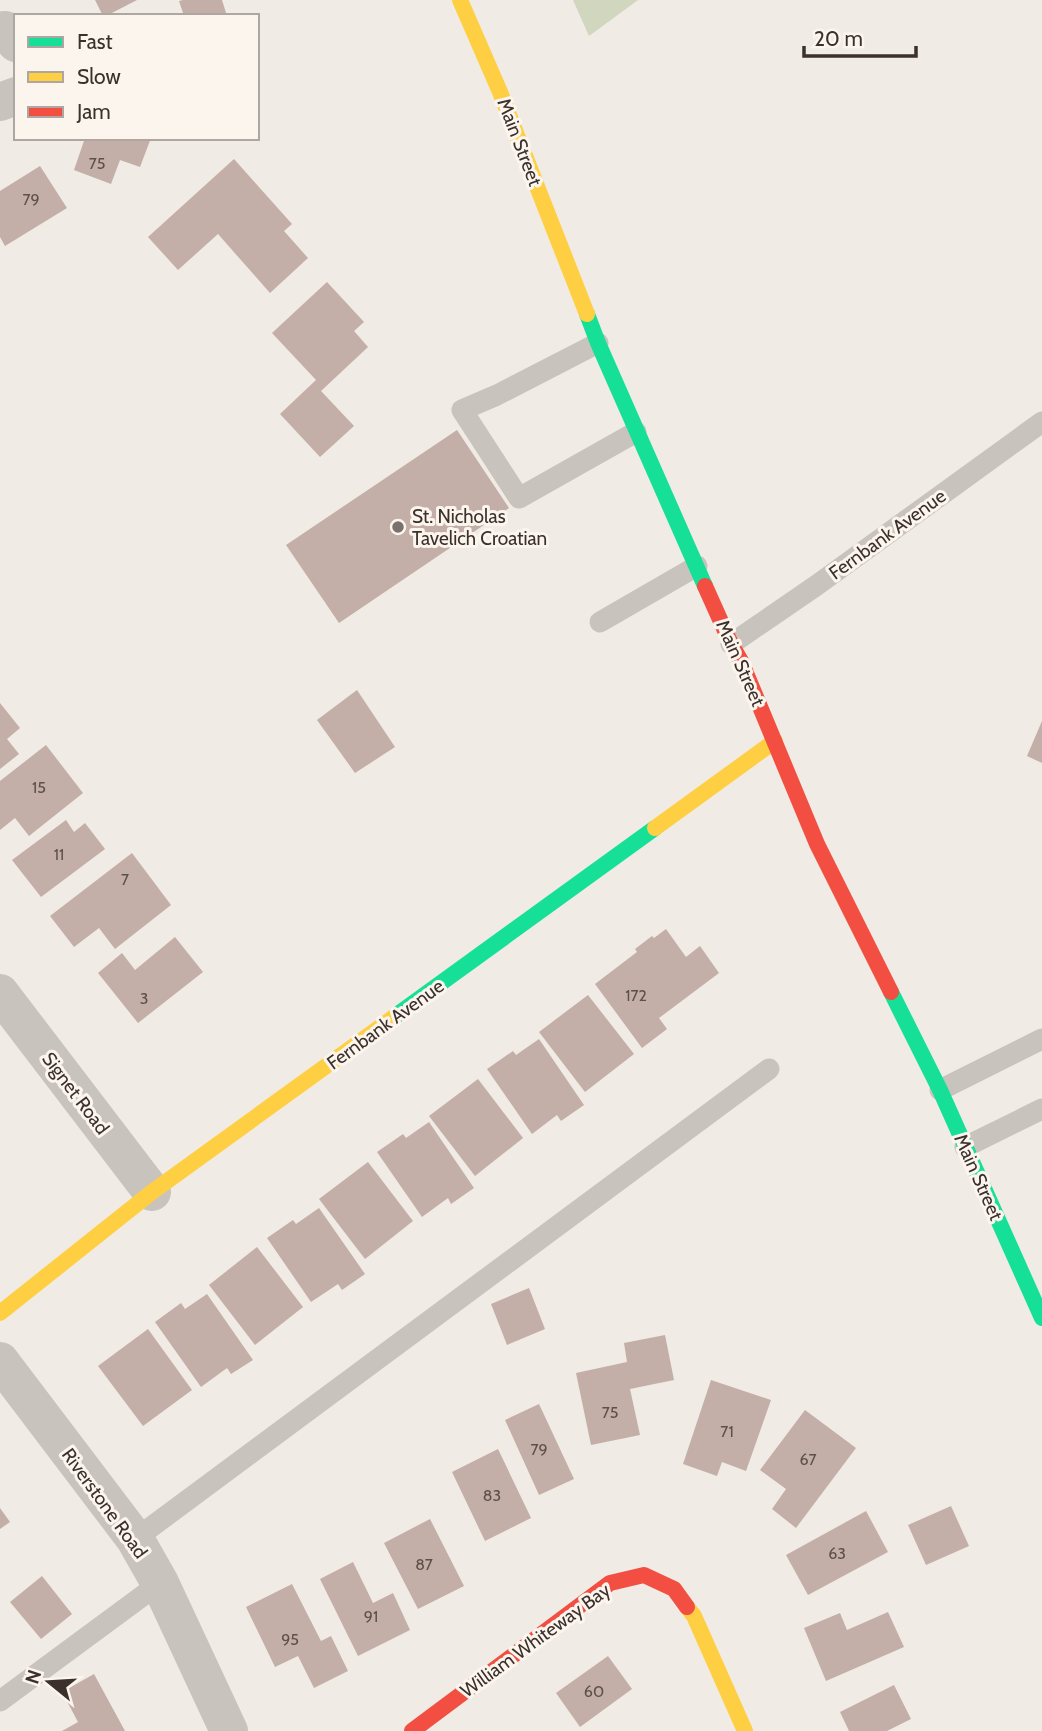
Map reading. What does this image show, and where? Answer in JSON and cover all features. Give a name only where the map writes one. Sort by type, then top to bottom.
[{"type":"main road","name":"Main Street","points":[[460,0],[500,92],[598,343],[741,662],[817,844],[940,1090],[1042,1318]]},
{"type":"main road","name":"Fernbank Avenue","points":[[0,1313],[152,1192],[775,741]]},
{"type":"main road","name":"William Whiteway Bay","points":[[412,1731],[610,1583],[644,1575],[674,1589],[694,1616],[746,1731]]},
{"type":"street","points":[[0,30],[5,30],[14,41]]},
{"type":"street","name":"Signet Road","points":[[0,993],[152,1192]]},
{"type":"street","name":"Riverstone Road","points":[[0,1361],[135,1539],[160,1583],[229,1731]]},
{"type":"lane","points":[[598,343],[498,395],[462,410],[519,498],[636,432]]},
{"type":"lane","name":"Fernbank Avenue","points":[[732,644],[1042,422]]},
{"type":"lane","points":[[600,622],[697,566]]},
{"type":"lane","points":[[940,1090],[1042,1039]]},
{"type":"lane","points":[[135,1539],[769,1069]]},
{"type":"lane","points":[[965,1147],[1042,1109]]},
{"type":"lane","points":[[0,1702],[160,1583]]},
{"type":"green space","points":[[573,0],[638,0],[589,36]]},
{"type":"building","points":[[95,0],[137,0],[110,14],[102,14]]},
{"type":"building","points":[[222,0],[226,14],[183,14],[179,1]]},
{"type":"building","points":[[84,140],[150,140],[140,167],[120,160],[111,184],[74,170]]},
{"type":"building","points":[[234,159],[292,224],[284,231],[308,258],[270,293],[218,234],[178,270],[148,237]]},
{"type":"building","points":[[40,166],[67,208],[5,246],[0,237],[0,191]]},
{"type":"building","points":[[327,282],[364,322],[354,331],[368,347],[321,391],[354,426],[320,457],[280,414],[316,380],[272,333]]},
{"type":"building","name":"St. Nicholas Tavelich Croatian","points":[[457,430],[509,508],[339,623],[286,545]]},
{"type":"building","points":[[357,690],[395,747],[355,773],[317,720]]},
{"type":"building","points":[[0,703],[20,728],[7,739],[19,754],[0,769]]},
{"type":"building","points":[[1042,721],[1042,763],[1027,756]]},
{"type":"building","points":[[46,745],[83,793],[29,836],[15,818],[0,830],[0,781]]},
{"type":"building","points":[[66,820],[74,832],[85,823],[105,849],[41,897],[12,860]]},
{"type":"building","points":[[132,853],[171,905],[115,949],[99,928],[74,947],[50,916]]},
{"type":"building","points":[[666,929],[686,957],[700,946],[719,973],[659,1018],[667,1029],[642,1048],[595,984],[637,952],[635,949]]},
{"type":"building","points":[[175,937],[203,972],[138,1023],[98,973],[122,953],[135,970]]},
{"type":"building","points":[[588,995],[634,1054],[585,1092],[539,1032]]},
{"type":"building","points":[[539,1039],[584,1105],[561,1121],[557,1115],[532,1134],[487,1069],[513,1051],[516,1055]]},
{"type":"building","points":[[478,1079],[523,1138],[475,1176],[429,1116]]},
{"type":"building","points":[[429,1122],[474,1188],[451,1204],[448,1198],[422,1217],[377,1152],[403,1134],[406,1138]]},
{"type":"building","points":[[368,1162],[413,1221],[365,1259],[319,1199]]},
{"type":"building","points":[[319,1208],[365,1274],[342,1290],[338,1284],[311,1302],[267,1238],[293,1220],[296,1224]]},
{"type":"building","points":[[257,1247],[303,1307],[255,1345],[209,1285]]},
{"type":"building","points":[[529,1288],[545,1329],[507,1345],[491,1304]]},
{"type":"building","points":[[207,1294],[253,1360],[231,1374],[227,1368],[201,1387],[155,1322],[181,1303],[185,1309]]},
{"type":"building","points":[[148,1329],[192,1390],[143,1426],[98,1366]]},
{"type":"building","points":[[665,1335],[674,1380],[630,1389],[640,1435],[591,1445],[576,1373],[627,1362],[624,1343]]},
{"type":"building","points":[[711,1380],[771,1400],[746,1471],[722,1462],[717,1476],[683,1464]]},
{"type":"building","points":[[539,1404],[574,1479],[539,1495],[505,1420]]},
{"type":"building","points":[[805,1410],[856,1448],[796,1528],[772,1509],[786,1489],[760,1470]]},
{"type":"building","points":[[498,1449],[531,1518],[485,1541],[452,1472]]},
{"type":"building","points":[[951,1506],[969,1546],[926,1565],[908,1525]]},
{"type":"building","points":[[0,1508],[10,1522],[0,1529]]},
{"type":"building","points":[[866,1511],[888,1552],[808,1595],[786,1555]]},
{"type":"building","points":[[430,1519],[464,1586],[418,1609],[384,1543]]},
{"type":"building","points":[[353,1562],[373,1603],[393,1593],[410,1630],[358,1656],[320,1579]]},
{"type":"building","points":[[42,1576],[72,1614],[41,1639],[10,1602]]},
{"type":"building","points":[[292,1584],[321,1641],[331,1636],[348,1671],[314,1688],[298,1656],[275,1667],[246,1607]]},
{"type":"building","points":[[888,1612],[904,1647],[826,1681],[804,1628],[840,1613],[847,1630]]},
{"type":"building","points":[[608,1656],[632,1689],[580,1727],[556,1693]]},
{"type":"building","points":[[94,1674],[125,1731],[62,1731],[78,1722],[62,1692]]},
{"type":"building","points":[[894,1685],[911,1719],[887,1731],[849,1731],[840,1712]]},
{"type":"traffic: fast","points":[[587,314],[705,586]]},
{"type":"traffic: fast","points":[[394,1017],[655,828]]},
{"type":"traffic: fast","points":[[891,992],[940,1090],[1042,1318]]},
{"type":"traffic: slow","points":[[460,0],[500,92],[587,314]]},
{"type":"traffic: slow","points":[[655,828],[775,741]]},
{"type":"traffic: slow","points":[[0,1313],[152,1192],[394,1017]]},
{"type":"traffic: slow","points":[[687,1607],[694,1616],[745,1731]]},
{"type":"traffic: jam","points":[[705,586],[741,661],[817,844],[891,992]]},
{"type":"traffic: jam","points":[[412,1731],[610,1583],[644,1575],[674,1589],[687,1607]]},
{"type":"place","name":"St. Nicholas Tavelich Croatian","points":[[398,527]]}]
